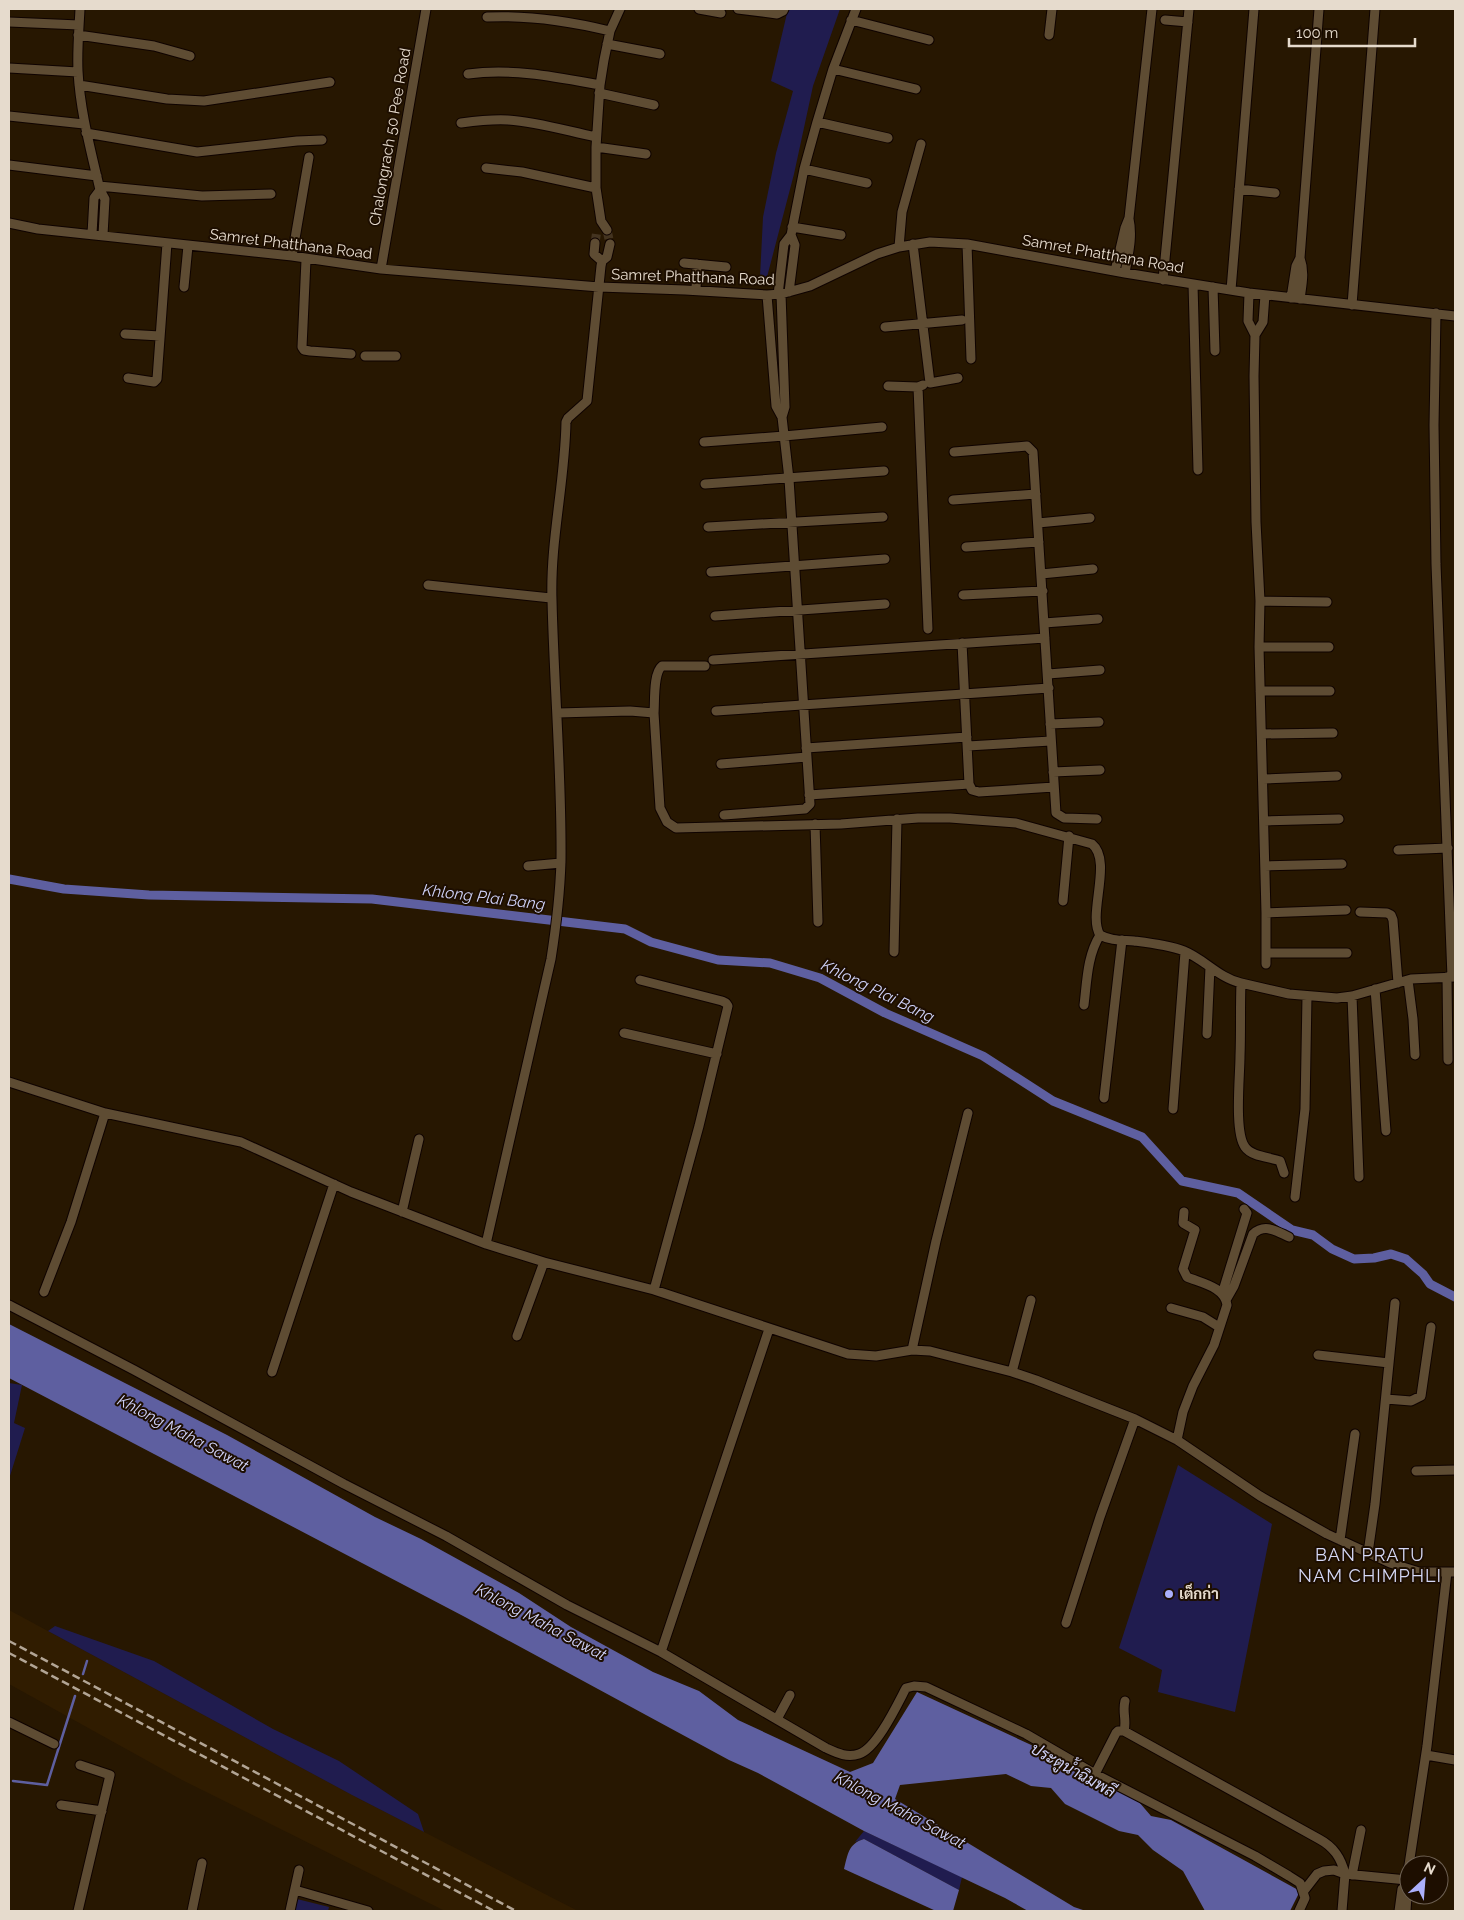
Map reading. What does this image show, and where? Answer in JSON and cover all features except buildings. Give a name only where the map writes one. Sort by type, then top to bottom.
[{"type":"street","points":[[80,9],[78,35],[79,85],[85,128],[99,188],[105,199],[103,235]]},
{"type":"street","name":"Chalongrach 50 Pee Road","points":[[381,269],[426,9]]},
{"type":"street","points":[[549,18],[550,9]]},
{"type":"street","points":[[607,230],[601,221],[596,188],[599,89],[610,31],[620,9]]},
{"type":"street","points":[[699,9],[721,13]]},
{"type":"street","points":[[738,9],[777,14],[784,9]]},
{"type":"street","points":[[782,417],[785,407],[783,294],[795,245],[791,231],[804,169],[817,122],[833,68],[856,9]]},
{"type":"street","points":[[1049,35],[1052,9]]},
{"type":"street","points":[[1115,271],[1129,218],[1152,9]]},
{"type":"street","points":[[1163,280],[1189,9]]},
{"type":"street","points":[[1231,290],[1254,9]]},
{"type":"street","points":[[1295,298],[1303,278],[1303,267],[1300,258],[1319,9]]},
{"type":"street","points":[[1352,305],[1375,9]]},
{"type":"street","points":[[487,17],[549,18],[610,31]]},
{"type":"street","points":[[851,20],[929,40]]},
{"type":"street","points":[[1166,20],[1188,22]]},
{"type":"street","points":[[9,22],[80,25]]},
{"type":"street","points":[[78,35],[154,46],[190,56]]},
{"type":"street","points":[[607,44],[660,54]]},
{"type":"street","points":[[9,68],[78,72]]},
{"type":"street","points":[[833,68],[916,89]]},
{"type":"street","points":[[468,74],[502,71],[549,76],[654,105]]},
{"type":"street","points":[[79,85],[167,99],[204,101],[330,82]]},
{"type":"street","points":[[9,116],[85,128],[197,152],[322,140]]},
{"type":"street","points":[[461,123],[507,120],[646,154]]},
{"type":"street","points":[[817,122],[888,138]]},
{"type":"street","points":[[899,247],[902,212],[921,144]]},
{"type":"street","points":[[292,256],[309,157]]},
{"type":"street","points":[[9,165],[97,176]]},
{"type":"street","points":[[486,168],[522,172],[596,188]]},
{"type":"street","points":[[804,169],[867,183]]},
{"type":"street","points":[[99,188],[202,196],[270,194]]},
{"type":"street","points":[[92,234],[94,198],[99,188]]},
{"type":"street","points":[[1239,189],[1275,193]]},
{"type":"street","points":[[1125,273],[1131,230],[1129,218]]},
{"type":"street","points":[[597,230],[601,221]]},
{"type":"street","name":"Samret Phatthana Road","points":[[9,223],[38,229],[292,256],[306,260],[381,269],[599,284],[697,282],[768,295],[783,294],[810,286],[878,254],[899,247],[930,242],[967,244],[1163,280],[1249,293],[1455,316]]},
{"type":"street","points":[[791,231],[841,235]]},
{"type":"street","points":[[128,378],[154,382],[157,379],[162,290],[167,243]]},
{"type":"street","points":[[595,244],[594,254],[602,264]]},
{"type":"street","points":[[486,1244],[551,960],[555,930],[561,863],[558,713],[552,598],[556,522],[566,422],[587,400],[599,284],[602,264],[607,257],[610,244]]},
{"type":"street","points":[[913,244],[930,383]]},
{"type":"street","points":[[967,244],[971,359]]},
{"type":"street","points":[[184,287],[188,246]]},
{"type":"street","points":[[306,260],[302,347],[304,350],[310,351],[351,354]]},
{"type":"street","points":[[684,263],[726,267]]},
{"type":"street","points":[[697,264],[697,282]]},
{"type":"street","points":[[1193,284],[1198,470]]},
{"type":"street","points":[[1213,287],[1215,351]]},
{"type":"street","points":[[1249,293],[1248,321],[1255,334],[1256,522],[1260,601],[1259,647],[1266,964]]},
{"type":"street","points":[[1255,334],[1263,322],[1266,294]]},
{"type":"street","points":[[724,815],[805,809],[810,804],[788,479],[782,417],[776,406],[768,295]]},
{"type":"street","points":[[1436,313],[1434,425],[1436,564],[1448,848],[1451,977],[1448,1060]]},
{"type":"street","points":[[885,328],[962,320]]},
{"type":"street","points":[[125,334],[160,336]]},
{"type":"street","points":[[366,356],[396,356]]},
{"type":"street","points":[[773,369],[784,369]]},
{"type":"street","points":[[888,386],[918,387],[958,378]]},
{"type":"street","points":[[918,387],[928,629]]},
{"type":"street","points":[[704,442],[882,427]]},
{"type":"street","points":[[954,452],[1027,446],[1033,452],[1056,813],[1064,818],[1098,819]]},
{"type":"street","points":[[705,484],[884,471]]},
{"type":"street","points":[[953,500],[1036,494]]},
{"type":"street","points":[[708,527],[883,517]]},
{"type":"street","points":[[1038,523],[1090,518]]},
{"type":"street","points":[[966,547],[1039,542]]},
{"type":"street","points":[[711,572],[885,559]]},
{"type":"street","points":[[1041,574],[1094,570]]},
{"type":"street","points":[[428,585],[552,598]]},
{"type":"street","points":[[963,594],[1043,591]]},
{"type":"street","points":[[1260,601],[1327,602]]},
{"type":"street","points":[[715,616],[886,604]]},
{"type":"street","points":[[1044,623],[1098,620]]},
{"type":"street","points":[[1046,638],[800,654],[662,666],[656,674],[654,713],[660,808],[671,826],[686,828],[841,824],[918,818],[986,820],[1016,823],[1087,841],[1098,848],[1101,859],[1096,924],[1100,935]]},
{"type":"street","points":[[962,644],[970,784],[972,790],[978,792],[1054,787]]},
{"type":"street","points":[[1259,647],[1329,647]]},
{"type":"street","points":[[1048,674],[1100,670]]},
{"type":"street","points":[[716,711],[1049,688]]},
{"type":"street","points":[[1260,691],[1330,691]]},
{"type":"street","points":[[558,713],[654,713]]},
{"type":"street","points":[[1050,724],[1099,722]]},
{"type":"street","points":[[1262,734],[1332,732]]},
{"type":"street","points":[[720,764],[806,753],[968,741],[1051,740]]},
{"type":"street","points":[[1054,772],[1100,770]]},
{"type":"street","points":[[1263,779],[1337,776]]},
{"type":"street","points":[[809,795],[970,784]]},
{"type":"street","points":[[1264,821],[1339,819]]},
{"type":"street","points":[[894,952],[897,820]]},
{"type":"street","points":[[815,824],[818,922]]},
{"type":"street","points":[[1063,901],[1069,836]]},
{"type":"street","points":[[1398,850],[1448,848]]},
{"type":"street","points":[[528,866],[561,863]]},
{"type":"street","points":[[1265,866],[1342,864]]},
{"type":"street","points":[[1266,913],[1346,910]]},
{"type":"street","points":[[1360,912],[1387,912],[1391,915],[1398,983]]},
{"type":"street","points":[[1100,935],[1114,940],[1174,948],[1185,952],[1231,981],[1307,996],[1337,998],[1352,996],[1408,980],[1451,977]]},
{"type":"street","points":[[1084,1005],[1089,960],[1093,946],[1100,935]]},
{"type":"street","points":[[1104,1098],[1122,940]]},
{"type":"street","points":[[1173,1109],[1185,952]]},
{"type":"street","points":[[1266,953],[1348,953]]},
{"type":"street","points":[[1207,1034],[1210,967]]},
{"type":"street","points":[[640,980],[726,1003],[728,1012],[654,1290]]},
{"type":"street","points":[[1408,980],[1415,1055]]},
{"type":"street","points":[[1241,983],[1238,1098],[1242,1141],[1249,1151],[1280,1161],[1284,1172]]},
{"type":"street","points":[[1375,988],[1386,1131]]},
{"type":"street","points":[[1295,1197],[1305,1108],[1307,996]]},
{"type":"street","points":[[1352,996],[1359,1177]]},
{"type":"street","points":[[624,1033],[717,1054]]},
{"type":"street","points":[[9,1082],[105,1114],[217,1135],[241,1142],[334,1184],[486,1244],[544,1262],[654,1290],[848,1354],[863,1356],[912,1350],[930,1351],[1012,1372],[1136,1419],[1177,1440],[1260,1496],[1340,1540],[1368,1553],[1390,1563],[1419,1572],[1451,1572],[1411,1855]]},
{"type":"street","points":[[912,1350],[936,1241],[968,1113]]},
{"type":"street","points":[[44,1292],[71,1222],[105,1114]]},
{"type":"street","points":[[402,1212],[419,1139]]},
{"type":"street","points":[[272,1372],[334,1184]]},
{"type":"street","points":[[1224,1297],[1247,1214],[1244,1209]]},
{"type":"street","points":[[1177,1440],[1184,1412],[1214,1345],[1226,1305],[1224,1297],[1218,1290],[1187,1278],[1184,1274],[1183,1269],[1195,1230],[1183,1223],[1184,1212]]},
{"type":"street","points":[[1224,1297],[1234,1286],[1253,1234],[1258,1229],[1268,1228],[1289,1237]]},
{"type":"street","points":[[517,1336],[544,1262]]},
{"type":"street","points":[[1012,1372],[1031,1300]]},
{"type":"street","points":[[1368,1553],[1395,1303]]},
{"type":"street","points":[[9,1305],[134,1370],[344,1484],[446,1536],[567,1605],[661,1652],[841,1755],[860,1754],[869,1748],[906,1688],[914,1686],[926,1687],[1026,1734],[1095,1774],[1255,1856],[1300,1883],[1305,1898],[1299,1911]]},
{"type":"street","points":[[1171,1308],[1203,1317],[1219,1327]]},
{"type":"street","points":[[1386,1399],[1411,1401],[1421,1396],[1431,1327]]},
{"type":"street","points":[[661,1652],[769,1329]]},
{"type":"street","points":[[1318,1356],[1390,1363]]},
{"type":"street","points":[[1066,1623],[1100,1517],[1136,1419]]},
{"type":"street","points":[[1340,1540],[1355,1434]]},
{"type":"street","points":[[1416,1471],[1455,1470]]},
{"type":"street","points":[[777,1719],[790,1695]]},
{"type":"street","points":[[1124,1731],[1126,1722],[1123,1711],[1125,1701]]},
{"type":"street","points":[[9,1722],[54,1744]]},
{"type":"street","points":[[1095,1774],[1118,1730],[1124,1731],[1326,1842],[1339,1856],[1349,1874]]},
{"type":"street","points":[[1426,1755],[1455,1760]]},
{"type":"street","points":[[78,1911],[110,1775],[80,1765]]},
{"type":"street","points":[[61,1804],[102,1811]]},
{"type":"street","points":[[1342,1911],[1349,1874],[1361,1830]]},
{"type":"street","points":[[192,1911],[202,1862]]},
{"type":"street","points":[[290,1911],[299,1870]]},
{"type":"street","points":[[1304,1892],[1317,1874],[1334,1870],[1349,1874],[1399,1879]]},
{"type":"street","points":[[295,1890],[368,1911]]},
{"type":"shaded area","points":[[788,9],[840,9],[813,86],[794,174],[767,277],[760,277],[763,217],[776,153],[793,91],[771,81]]},
{"type":"shaded area","points":[[9,1383],[22,1385],[14,1423],[25,1428],[9,1479]]},
{"type":"shaded area","points":[[1178,1465],[1272,1524],[1235,1712],[1158,1692],[1162,1670],[1119,1648]]},
{"type":"shaded area","points":[[9,1610],[352,1795],[578,1911],[445,1911],[182,1780],[9,1684]]},
{"type":"shaded area","points":[[55,1626],[154,1661],[273,1729],[339,1761],[418,1814],[424,1832],[48,1631]]},
{"type":"shaded area","points":[[864,1831],[962,1877],[959,1890],[864,1839],[855,1842]]},
{"type":"shaded area","points":[[297,1899],[329,1907],[328,1911],[295,1911]]},
{"type":"water","name":"Khlong Maha Sawat","points":[[9,1324],[227,1435],[375,1517],[421,1539],[519,1593],[571,1627],[653,1672],[699,1691],[738,1720],[850,1772],[873,1763],[917,1692],[1040,1749],[1063,1768],[1084,1773],[1139,1802],[1151,1816],[1171,1820],[1300,1891],[1290,1911],[1205,1911],[1183,1871],[1153,1850],[1138,1835],[1119,1831],[1065,1804],[1051,1788],[1031,1786],[1006,1774],[900,1785],[895,1799],[1074,1907],[1086,1911],[1028,1911],[1005,1898],[864,1831],[465,1617],[9,1378]]},
{"type":"water","points":[[864,1839],[959,1890],[953,1911],[936,1911],[844,1869],[852,1847]]},
{"type":"waterway","name":"Khlong Plai Bang","points":[[9,879],[64,889],[149,895],[372,899],[625,929],[651,942],[718,960],[770,963],[820,978],[885,1013],[983,1056],[1053,1101],[1142,1137],[1182,1181],[1238,1193],[1292,1230],[1313,1235],[1332,1249],[1354,1259],[1374,1258],[1391,1254],[1406,1259],[1423,1274],[1430,1284],[1455,1297]]},
{"type":"waterway","points":[[83,1674],[87,1661]]},
{"type":"waterway","points":[[13,1781],[47,1785],[75,1696]]},
{"type":"tunnel","points":[[595,243],[597,230]]},
{"type":"tunnel","points":[[607,230],[610,244]]},
{"type":"railway","points":[[9,1641],[516,1911]]},
{"type":"railway","points":[[9,1653],[494,1911]]},
{"type":"place","name":"เต็กก่า","points":[[1169,1594]]},
{"type":"district","name":"BAN PRATU NAM CHIMPHLI","points":[[1370,1564]]},
{"type":"water label","name":"ประตูน้ำฉิมพลี","points":[[1073,1770]]}]
